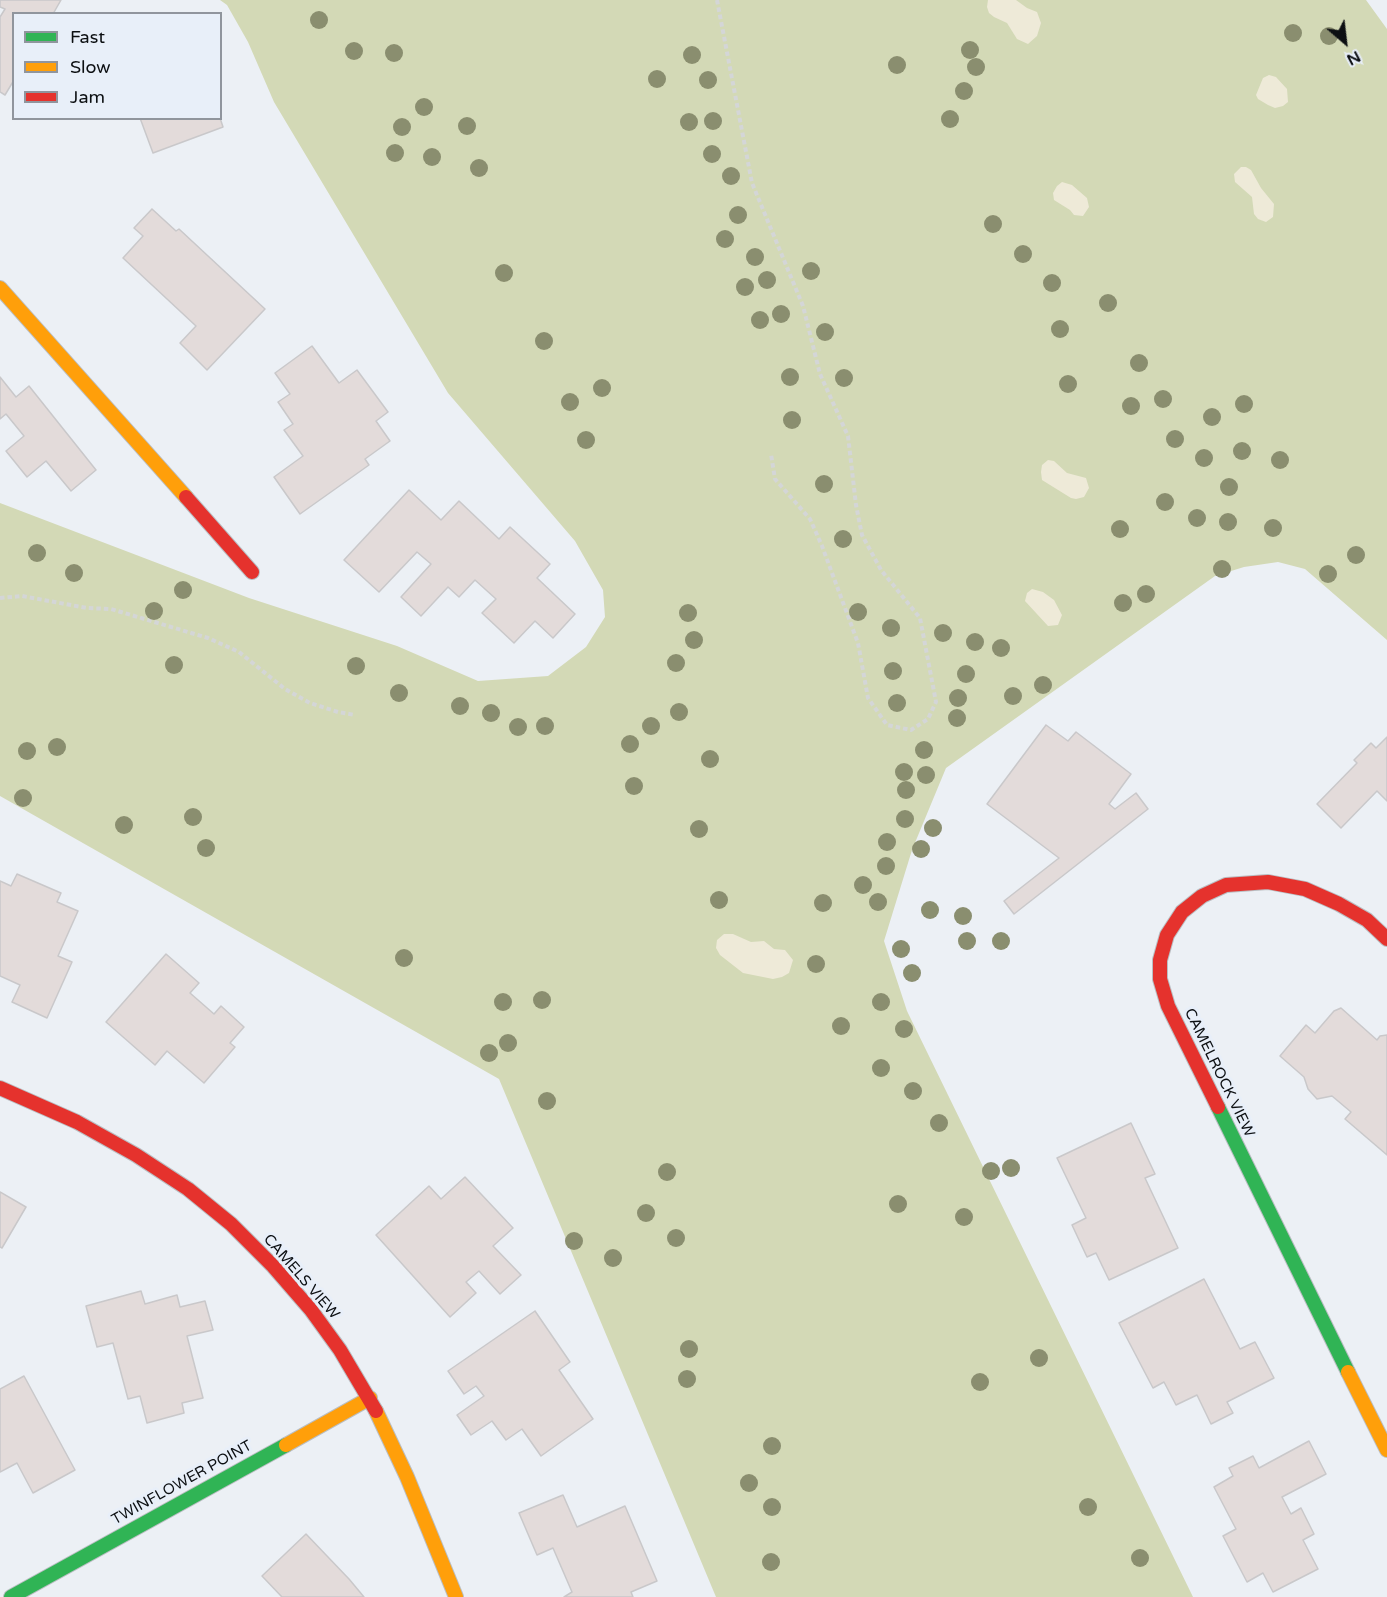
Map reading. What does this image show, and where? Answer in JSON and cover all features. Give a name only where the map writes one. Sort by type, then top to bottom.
[{"type":"street","points":[[0,288],[252,572]]},
{"type":"street","name":"CAMELROCK VIEW","points":[[1387,939],[1367,920],[1305,889],[1268,882],[1226,885],[1202,896],[1182,912],[1167,935],[1160,960],[1160,979],[1168,1006],[1387,1450]]},
{"type":"street","name":"CAMELS VIEW","points":[[0,1088],[77,1122],[136,1155],[188,1190],[231,1224],[272,1265],[311,1310],[340,1350],[370,1398],[407,1477],[456,1597]]},
{"type":"street","name":"TWINFLOWER POINT","points":[[11,1597],[370,1398]]},
{"type":"path","points":[[717,0],[752,183],[803,306],[820,374],[848,436],[862,535],[881,570],[920,618],[936,702],[928,719],[911,730],[887,725],[868,698],[858,643],[822,546],[810,519],[776,479],[771,454]]},
{"type":"path","points":[[0,598],[22,596],[87,608],[111,609],[208,638],[239,652],[285,689],[310,703],[355,715]]},
{"type":"green space","points":[[220,0],[1366,0],[1387,29],[1387,640],[1305,569],[1278,562],[1244,567],[1215,576],[946,768],[912,850],[884,941],[907,1011],[1193,1597],[716,1597],[499,1079],[0,796],[0,503],[249,598],[397,646],[478,681],[548,676],[586,647],[605,617],[603,590],[575,541],[448,393],[274,102],[248,42],[227,5]]},
{"type":"sand","points":[[988,0],[1016,0],[1037,12],[1041,23],[1037,36],[1028,44],[1017,39],[1007,23],[989,13]]},
{"type":"sand","points":[[1269,75],[1276,77],[1287,89],[1288,102],[1283,106],[1275,108],[1258,99],[1256,95],[1263,78]]},
{"type":"sand","points":[[1241,167],[1251,170],[1261,188],[1274,204],[1273,217],[1266,222],[1258,219],[1254,214],[1252,197],[1235,182],[1234,174]]},
{"type":"sand","points":[[1062,182],[1072,185],[1087,198],[1089,207],[1083,216],[1074,215],[1054,200],[1053,193]]},
{"type":"sand","points":[[1048,460],[1054,461],[1067,473],[1086,478],[1089,488],[1084,497],[1071,498],[1042,480],[1042,465]]},
{"type":"sand","points":[[1032,589],[1043,592],[1054,600],[1062,615],[1058,625],[1048,626],[1025,601],[1027,593]]},
{"type":"sand","points":[[724,934],[733,934],[751,942],[764,941],[774,949],[785,950],[793,960],[789,973],[773,979],[743,973],[720,955],[716,948],[717,940]]},
{"type":"building","points":[[0,0],[61,0],[54,12],[12,12],[12,83],[5,95],[0,92],[0,17],[5,9],[0,7]]},
{"type":"building","points":[[141,120],[221,120],[223,127],[153,153]]},
{"type":"building","points":[[152,209],[176,231],[179,229],[265,309],[207,370],[180,343],[196,326],[123,258],[143,236],[134,228]]},
{"type":"building","points":[[312,346],[339,383],[357,370],[388,412],[376,421],[390,441],[365,459],[369,465],[300,514],[274,477],[303,456],[284,430],[293,424],[278,402],[290,394],[275,373]]},
{"type":"building","points":[[0,377],[16,397],[29,386],[96,470],[71,491],[46,461],[27,477],[6,451],[24,436],[6,414],[0,419]]},
{"type":"building","points":[[409,490],[441,520],[459,501],[499,539],[510,527],[550,564],[537,578],[575,614],[553,638],[535,621],[514,643],[482,613],[496,599],[475,580],[459,597],[448,587],[421,616],[401,597],[431,564],[417,552],[379,592],[344,560]]},
{"type":"building","points":[[1046,725],[1068,741],[1076,732],[1131,774],[1109,804],[1115,809],[1136,793],[1148,809],[1014,914],[1004,901],[1059,858],[987,804]]},
{"type":"building","points":[[1387,737],[1387,801],[1377,791],[1341,828],[1317,804],[1357,763],[1354,760],[1371,743],[1376,748]]},
{"type":"building","points":[[17,874],[61,893],[57,902],[78,911],[58,956],[72,962],[47,1018],[12,1002],[20,985],[0,976],[0,881],[11,886]]},
{"type":"building","points":[[166,954],[199,983],[190,993],[214,1014],[221,1006],[244,1027],[230,1043],[235,1047],[204,1083],[167,1051],[155,1065],[106,1022]]},
{"type":"building","points":[[1341,1008],[1377,1040],[1380,1036],[1387,1035],[1387,1155],[1345,1119],[1351,1112],[1332,1096],[1317,1099],[1308,1089],[1304,1077],[1280,1056],[1306,1025],[1315,1033],[1334,1011]]},
{"type":"building","points":[[1131,1123],[1155,1174],[1145,1178],[1178,1248],[1109,1280],[1096,1253],[1087,1257],[1072,1225],[1086,1218],[1057,1158]]},
{"type":"building","points":[[465,1177],[513,1228],[493,1246],[521,1275],[500,1294],[479,1271],[466,1282],[476,1293],[450,1317],[376,1235],[429,1186],[441,1199]]},
{"type":"building","points":[[0,1192],[26,1207],[2,1248],[0,1247]]},
{"type":"building","points":[[1204,1279],[1240,1349],[1255,1342],[1274,1378],[1227,1402],[1233,1413],[1211,1424],[1197,1395],[1176,1405],[1164,1382],[1153,1388],[1119,1323]]},
{"type":"building","points":[[141,1291],[145,1304],[177,1295],[180,1307],[205,1301],[213,1330],[187,1336],[203,1398],[182,1403],[184,1413],[147,1423],[140,1396],[128,1399],[113,1343],[97,1347],[86,1306]]},
{"type":"building","points":[[535,1311],[570,1362],[559,1370],[593,1419],[541,1456],[522,1429],[506,1440],[492,1421],[471,1435],[457,1415],[484,1396],[476,1386],[464,1394],[448,1371]]},
{"type":"building","points":[[24,1376],[75,1470],[33,1493],[17,1463],[0,1472],[0,1389]]},
{"type":"building","points":[[1309,1441],[1326,1474],[1282,1497],[1291,1514],[1301,1508],[1314,1534],[1303,1540],[1318,1569],[1273,1592],[1263,1573],[1247,1582],[1223,1536],[1236,1529],[1214,1487],[1233,1476],[1229,1468],[1253,1456],[1259,1468]]},
{"type":"building","points":[[563,1495],[577,1527],[625,1506],[657,1581],[631,1592],[633,1597],[564,1597],[572,1592],[553,1548],[537,1555],[519,1513]]},
{"type":"building","points":[[306,1534],[364,1597],[282,1597],[262,1576]]},
{"type":"traffic: fast","points":[[1218,1107],[1348,1372]]},
{"type":"traffic: fast","points":[[11,1597],[286,1445]]},
{"type":"traffic: slow","points":[[0,288],[186,497]]},
{"type":"traffic: slow","points":[[1348,1372],[1387,1450]]},
{"type":"traffic: slow","points":[[286,1445],[370,1398]]},
{"type":"traffic: slow","points":[[376,1411],[407,1477],[456,1597]]},
{"type":"traffic: jam","points":[[186,497],[252,572]]},
{"type":"traffic: jam","points":[[1218,1107],[1168,1006],[1160,979],[1160,960],[1167,935],[1182,912],[1202,896],[1226,885],[1268,882],[1305,889],[1339,904],[1367,920],[1387,939]]},
{"type":"traffic: jam","points":[[0,1088],[77,1122],[136,1155],[188,1189],[231,1224],[272,1265],[311,1310],[340,1350],[376,1411]]}]
